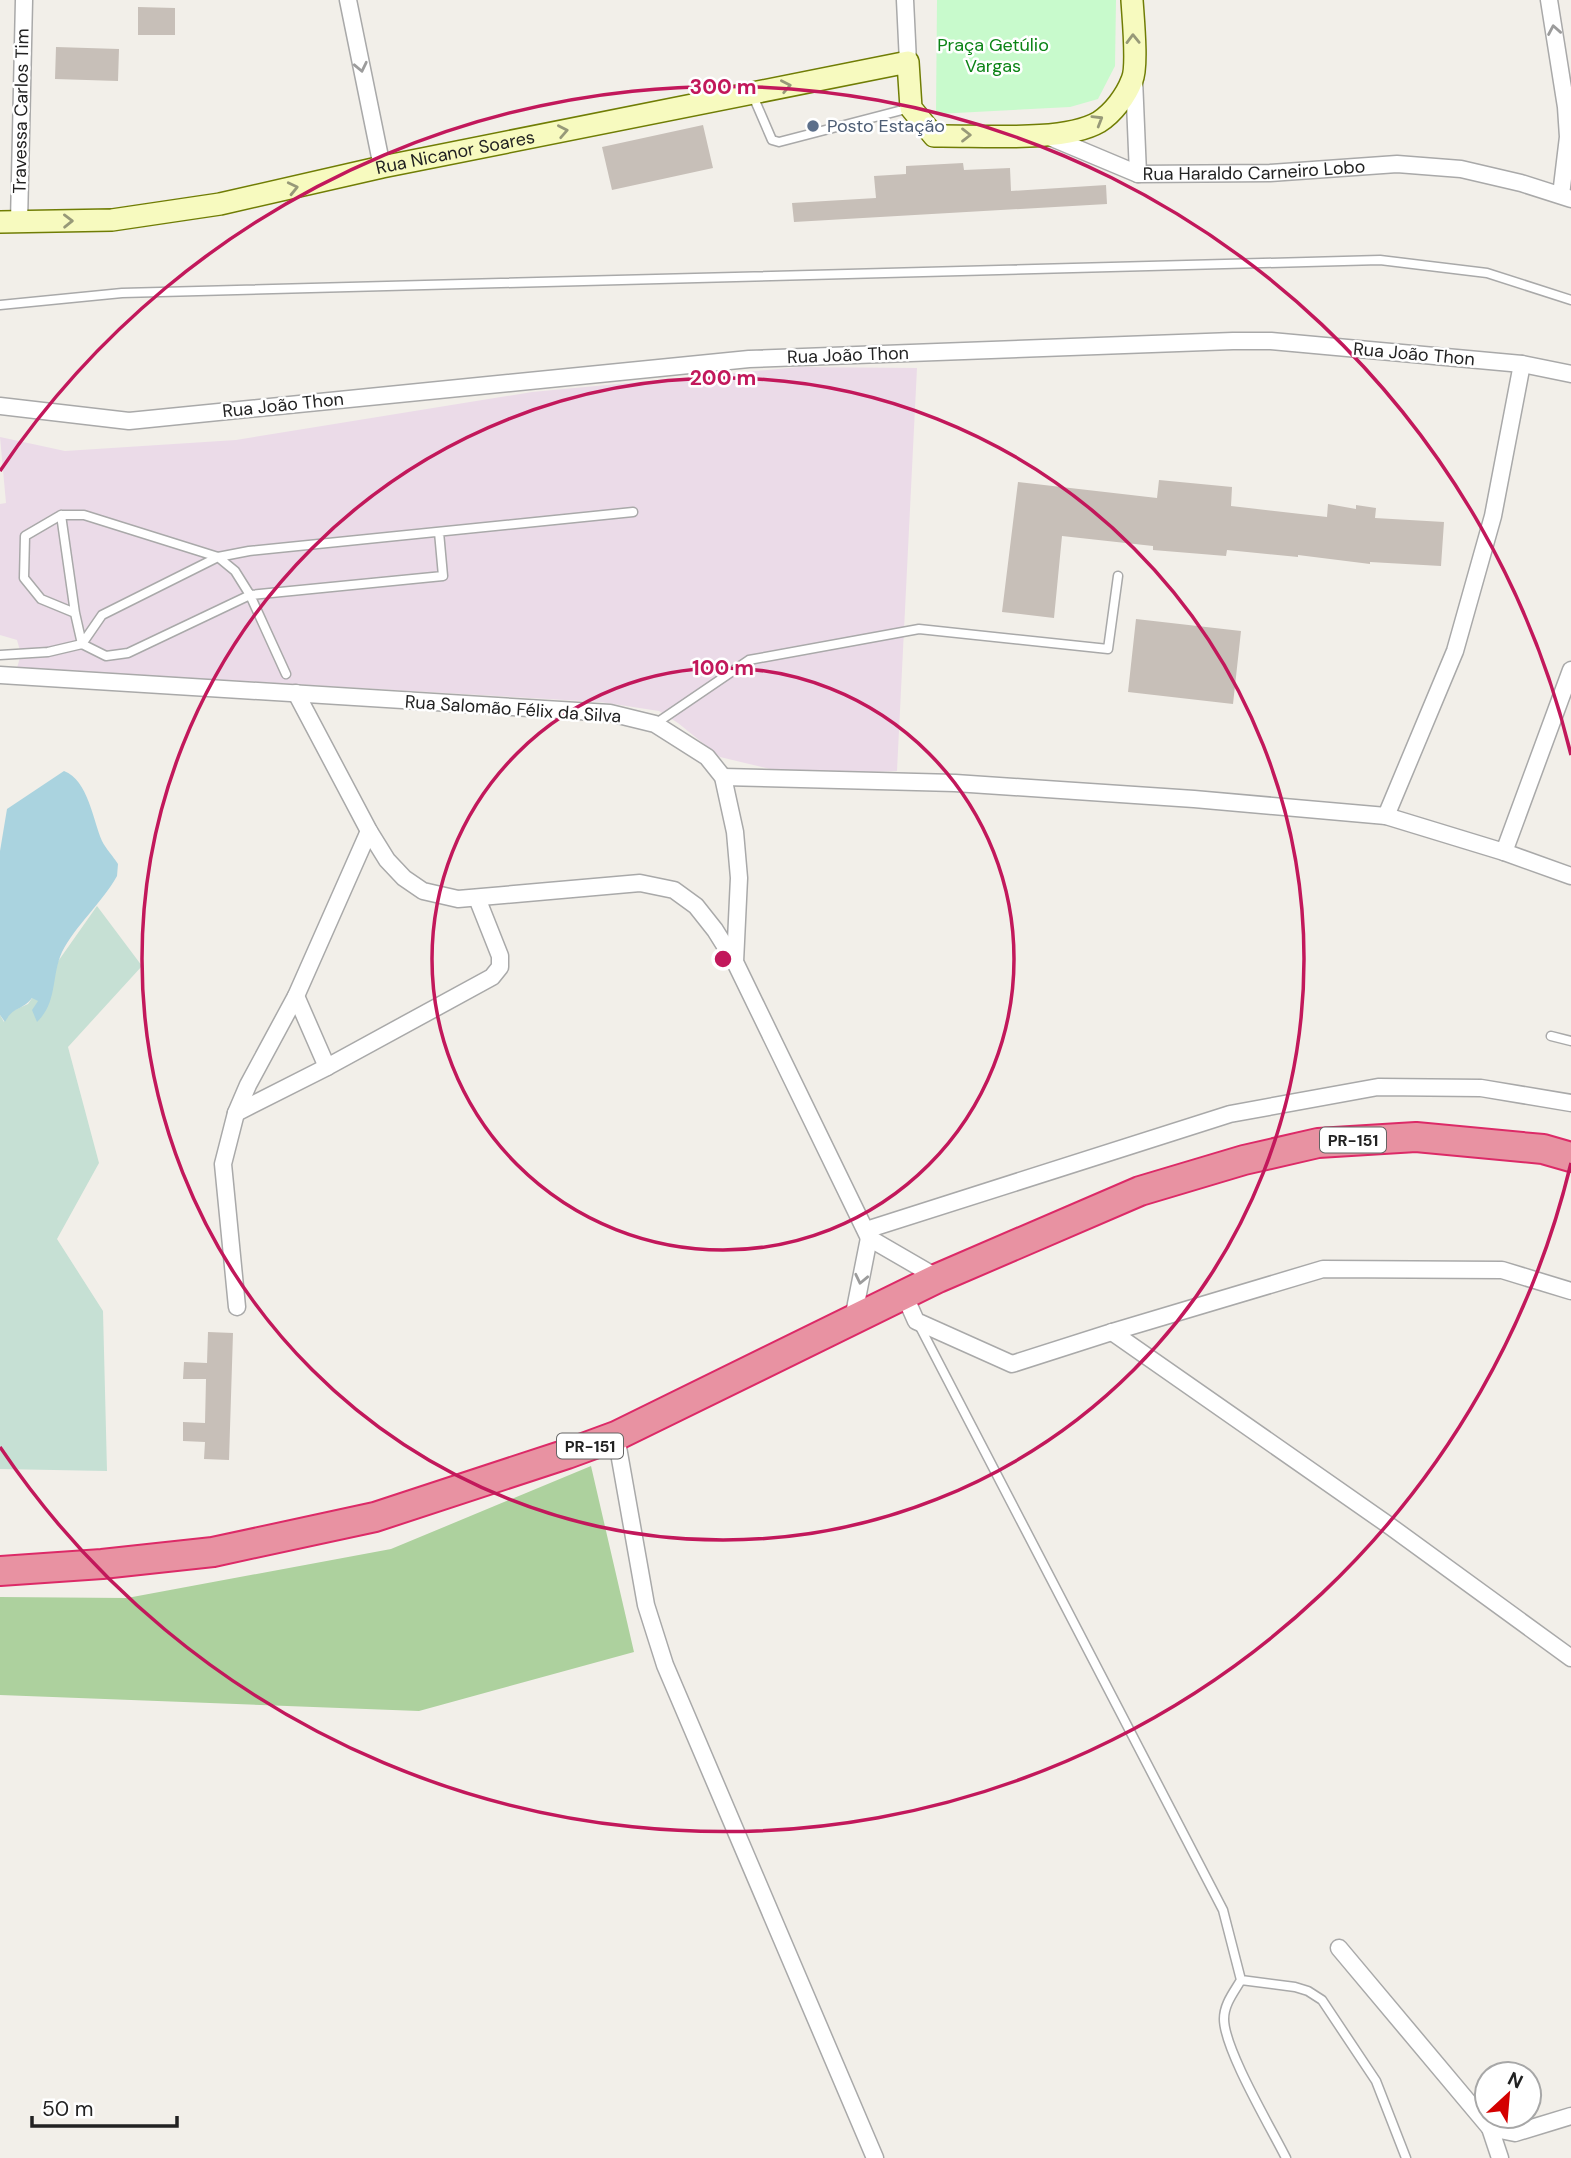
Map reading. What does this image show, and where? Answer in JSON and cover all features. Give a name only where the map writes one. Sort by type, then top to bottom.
[{"type":"highway","name":"PR-151","points":[[0,1571],[214,1552],[375,1517],[567,1454],[616,1436],[938,1278],[1140,1191],[1244,1160],[1318,1143],[1416,1137],[1543,1149],[1571,1157]]},
{"type":"street","name":"Travessa Carlos Tim","points":[[9,222],[24,0]]},
{"type":"street","points":[[348,0],[382,167]]},
{"type":"street","points":[[905,0],[911,107]]},
{"type":"street","points":[[1132,0],[1138,174]]},
{"type":"street","points":[[1549,0],[1566,107],[1566,197]]},
{"type":"street","name":"Rua Nicanor Soares","points":[[9,222],[112,220],[220,204],[382,167],[908,62]]},
{"type":"street","points":[[1045,135],[1082,129],[1099,122],[1118,106],[1134,78]]},
{"type":"street","name":"Rua Haraldo Carneiro Lobo","points":[[911,107],[934,136],[1045,135],[1138,174],[1270,173],[1396,164],[1461,169],[1566,197]]},
{"type":"street","name":"Rua João Thon","points":[[0,406],[129,421],[748,359],[1233,341],[1271,341],[1522,364],[1571,374]]},
{"type":"street","points":[[1386,816],[1455,651],[1493,516],[1522,364]]},
{"type":"street","points":[[1504,852],[1571,670]]},
{"type":"street","name":"Rua Salomão Félix da Silva","points":[[0,676],[610,713],[655,724],[707,757],[723,777]]},
{"type":"street","points":[[296,694],[387,860],[404,878],[423,891],[458,899],[640,883],[674,890],[696,906],[735,962],[868,1234],[938,1278]]},
{"type":"street","points":[[735,962],[739,878],[735,832],[723,777],[955,783],[1194,799],[1386,816],[1504,852],[1571,876]]},
{"type":"street","points":[[237,1307],[223,1164],[236,1113],[296,996],[369,831]]},
{"type":"street","points":[[236,1113],[492,977],[500,967],[500,956],[477,898]]},
{"type":"street","points":[[296,996],[327,1067]]},
{"type":"street","points":[[868,1234],[1230,1114],[1378,1087],[1480,1088],[1571,1102]]},
{"type":"street","points":[[853,1319],[868,1234]]},
{"type":"street","points":[[904,1294],[916,1321],[1012,1364],[1323,1269],[1502,1270],[1571,1291]]},
{"type":"street","points":[[1112,1332],[1387,1524],[1571,1658]]},
{"type":"street","points":[[616,1436],[646,1605],[664,1665],[875,2158]]},
{"type":"street","points":[[1339,1948],[1473,2108]]},
{"type":"street","points":[[1543,2124],[1571,2116]]},
{"type":"street","points":[[1491,2130],[1500,2158]]},
{"type":"street","points":[[1500,2130],[1515,2133],[1525,2130]]},
{"type":"lane","points":[[751,93],[772,140],[779,142],[911,107]]},
{"type":"lane","points":[[0,305],[122,293],[1380,260],[1488,273],[1571,300]]},
{"type":"lane","points":[[0,654],[48,652],[82,643],[102,615],[218,557],[249,551],[633,512]]},
{"type":"lane","points":[[61,515],[82,643],[106,656],[128,653],[250,595],[443,576],[439,532]]},
{"type":"lane","points":[[75,613],[41,599],[24,578],[25,536],[61,515],[84,515],[218,557],[235,571],[250,595],[286,674]]},
{"type":"lane","points":[[655,724],[749,660],[919,629],[1108,649],[1118,576]]},
{"type":"lane","points":[[1550,1036],[1571,1041]]},
{"type":"lane","points":[[916,1321],[1223,1910],[1241,1980],[1226,2006],[1225,2031],[1237,2062],[1286,2158]]},
{"type":"lane","points":[[1241,1980],[1294,1987],[1308,1991],[1322,2000],[1376,2081],[1406,2158]]},
{"type":"shaded area","points":[[800,367],[917,368],[897,771],[795,775],[720,757],[659,711],[600,702],[17,668],[21,654],[17,640],[0,635],[0,504],[6,503],[0,437],[65,451],[236,440],[532,392]]},
{"type":"green space","name":"Praça Getúlio Vargas","points":[[937,0],[1116,0],[1115,66],[1098,99],[1070,107],[936,114]]},
{"type":"green space","points":[[97,906],[142,966],[68,1047],[99,1163],[57,1239],[103,1311],[107,1471],[0,1469],[0,1015],[4,1022],[10,1012],[28,1004]]},
{"type":"green space","points":[[591,1466],[634,1652],[419,1711],[0,1695],[0,1597],[127,1598],[391,1549]]},
{"type":"water","points":[[64,771],[79,783],[84,792],[102,841],[118,864],[117,876],[62,952],[44,1014],[37,1022],[32,1010],[38,1001],[32,998],[11,1013],[5,1022],[0,1015],[0,851],[7,809]]},
{"type":"building","points":[[138,7],[175,8],[175,35],[138,35]]},
{"type":"building","points":[[56,47],[119,49],[118,81],[55,79]]},
{"type":"building","points":[[703,125],[713,168],[612,190],[602,147]]},
{"type":"building","points":[[963,163],[964,170],[1010,168],[1011,191],[1106,185],[1107,204],[794,222],[792,203],[876,198],[874,176],[906,174],[906,166]]},
{"type":"building","points":[[1159,480],[1232,487],[1231,506],[1327,517],[1328,504],[1356,509],[1356,505],[1376,508],[1375,518],[1444,522],[1441,566],[1370,564],[1227,550],[1226,556],[1153,550],[1153,546],[1062,536],[1054,618],[1002,612],[1018,482],[1157,498]]},
{"type":"building","points":[[1136,619],[1241,631],[1233,704],[1128,692]]},
{"type":"building","points":[[208,1332],[233,1333],[229,1460],[204,1459],[205,1442],[183,1441],[183,1422],[205,1423],[206,1379],[183,1379],[184,1362],[207,1363]]},
{"type":"place","name":"Posto Estação","points":[[813,126]]}]
